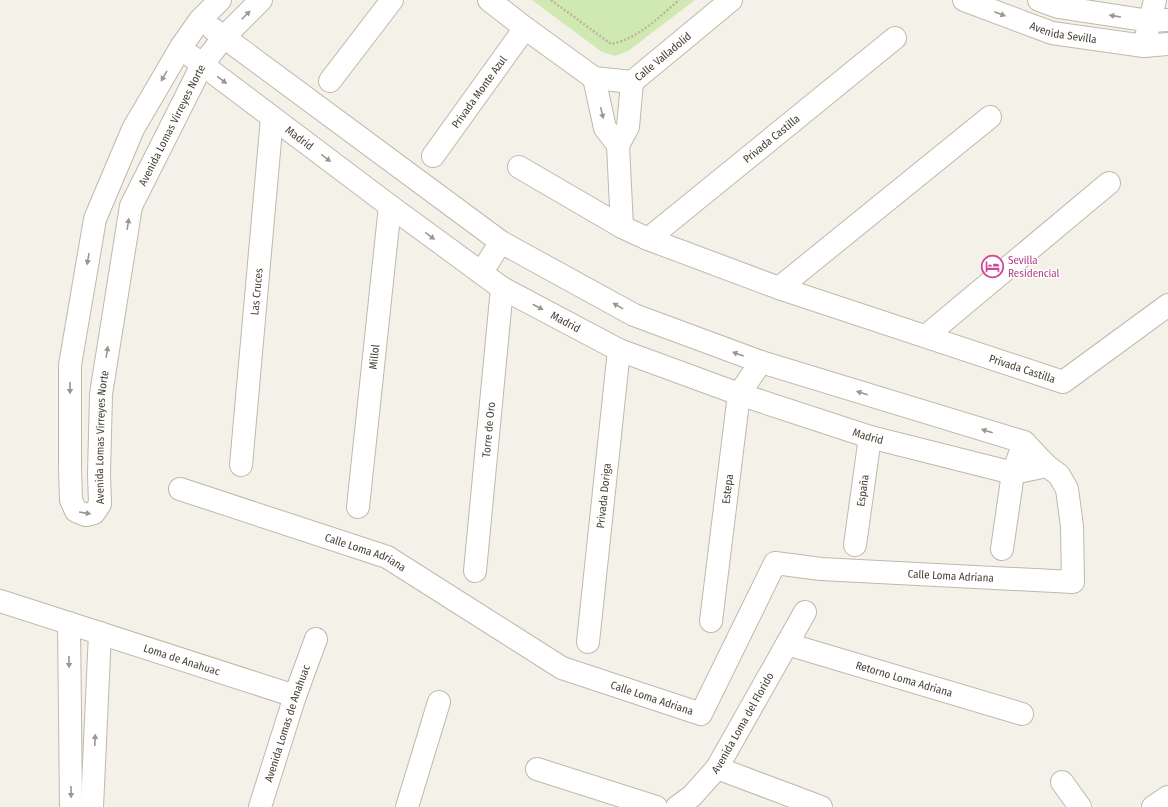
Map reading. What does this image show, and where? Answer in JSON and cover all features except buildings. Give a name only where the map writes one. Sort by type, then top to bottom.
[{"type":"street","name":"Avenida Lomas Virreyes Norte","points":[[220,0],[200,20],[181,47],[133,129],[95,219],[70,365],[71,500],[76,511],[86,515],[94,514],[100,504],[100,394],[131,206],[202,65],[224,37],[261,0]]},
{"type":"street","points":[[330,81],[392,0]]},
{"type":"street","name":"Calle Valladolid","points":[[489,0],[594,78],[632,82],[731,0]]},
{"type":"street","name":"Avenida Sevilla","points":[[964,0],[1052,33],[1144,46],[1168,44]]},
{"type":"street","points":[[1144,46],[1159,20],[1155,0]]},
{"type":"street","points":[[1049,4],[1052,33]]},
{"type":"street","name":"Avenida Sevilla","points":[[1049,4],[1159,20]]},
{"type":"street","points":[[200,20],[501,242],[634,315],[761,362],[1024,442],[1047,466]]},
{"type":"street","name":"Privada Monte Azul","points":[[433,156],[525,28]]},
{"type":"street","name":"Privada Castilla","points":[[648,239],[895,38]]},
{"type":"street","name":"Madrid","points":[[181,47],[202,65],[272,118],[502,288],[620,350],[739,394],[870,437],[1013,474]]},
{"type":"street","points":[[594,78],[606,128],[618,145]]},
{"type":"street","points":[[622,227],[618,145],[628,127],[632,82]]},
{"type":"street","points":[[779,288],[990,117]]},
{"type":"street","name":"Las Cruces","points":[[241,465],[272,118]]},
{"type":"street","name":"Privada Castilla","points":[[519,167],[622,227],[648,239],[779,288],[1064,382],[1168,305]]},
{"type":"street","points":[[926,336],[1109,183]]},
{"type":"street","name":"Millol","points":[[358,507],[390,206]]},
{"type":"street","points":[[481,273],[501,242]]},
{"type":"street","name":"Torre de Oro","points":[[475,571],[502,288]]},
{"type":"street","name":"Privada Doriga","points":[[588,642],[620,350]]},
{"type":"street","name":"Estepa","points":[[711,621],[739,394],[761,362]]},
{"type":"street","name":"España","points":[[855,545],[870,437]]},
{"type":"street","points":[[1002,549],[1013,474],[1024,442]]},
{"type":"street","points":[[1013,474],[1047,466]]},
{"type":"street","name":"Calle Loma Adriana","points":[[180,489],[386,557],[562,668],[701,714],[775,563],[821,569],[1073,582],[1072,526],[1067,489],[1059,475],[1047,466]]},
{"type":"street","name":"Loma de Anahuac","points":[[0,601],[295,696]]},
{"type":"street","name":"Avenida Loma del Florido","points":[[686,804],[717,768],[804,612]]},
{"type":"street","points":[[69,623],[71,807]]},
{"type":"street","points":[[92,807],[100,633]]},
{"type":"street","name":"Avenida Lomas de Anahuac","points":[[260,807],[295,696],[316,639]]},
{"type":"street","name":"Retorno Loma Adriana","points":[[787,644],[1022,714]]},
{"type":"street","points":[[407,807],[439,702]]},
{"type":"street","points":[[717,768],[821,807]]},
{"type":"street","points":[[538,770],[656,807]]},
{"type":"street","points":[[1062,782],[1080,807]]},
{"type":"street","points":[[1153,807],[1168,797]]},
{"type":"path","points":[[551,0],[611,44],[621,42],[634,36],[680,0]]},
{"type":"green space","points":[[532,0],[695,0],[628,51],[615,56],[602,52]]},
{"type":"place","name":"Sevilla Residencial","points":[[992,266]]}]
